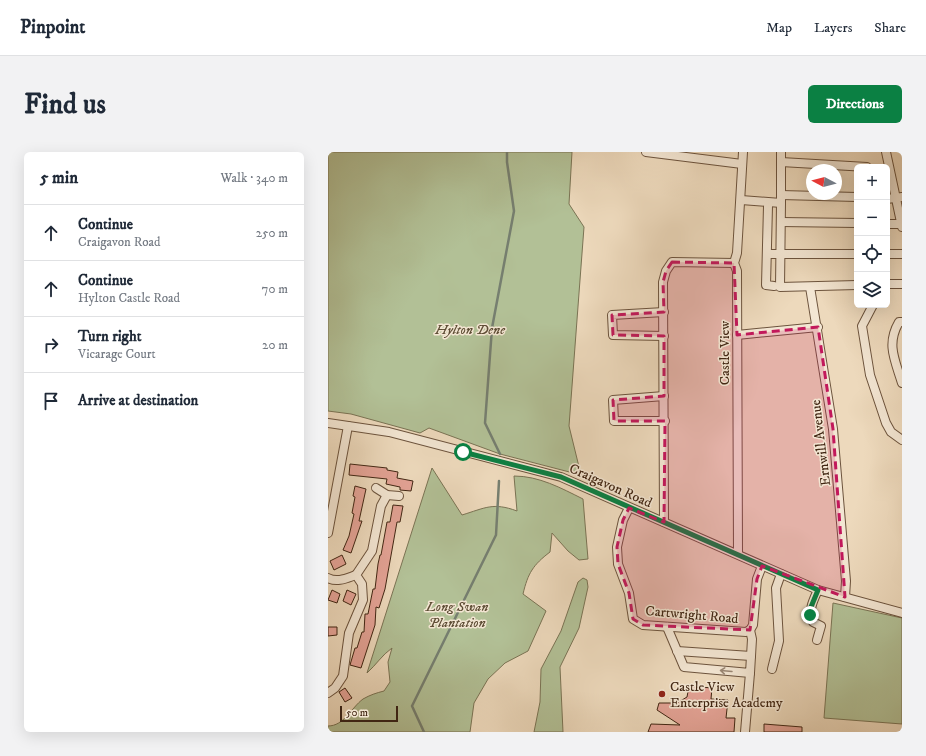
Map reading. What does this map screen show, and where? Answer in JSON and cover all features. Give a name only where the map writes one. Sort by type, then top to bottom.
[{"type":"street","points":[[646,152],[742,164]]},
{"type":"street","name":"Castle View","points":[[738,554],[737,271],[734,263],[737,253],[741,200],[742,152]]},
{"type":"street","points":[[781,152],[780,287],[854,284]]},
{"type":"street","points":[[886,152],[888,164]]},
{"type":"street","points":[[781,162],[854,166]]},
{"type":"street","points":[[890,173],[899,198],[902,225],[890,224]]},
{"type":"street","points":[[741,200],[854,197]]},
{"type":"street","points":[[768,206],[766,285],[774,286]]},
{"type":"street","points":[[781,222],[854,223]]},
{"type":"street","points":[[767,254],[854,254]]},
{"type":"street","points":[[890,254],[902,254]]},
{"type":"street","points":[[664,522],[665,421],[663,282],[666,271],[672,262],[734,263]]},
{"type":"street","points":[[890,284],[902,284]]},
{"type":"street","name":"Ernwill Avenue","points":[[810,287],[818,328],[833,429],[845,574],[845,597]]},
{"type":"street","points":[[871,308],[862,326],[870,375],[886,423],[891,432],[902,440]]},
{"type":"street","points":[[664,312],[612,315],[613,335],[664,336]]},
{"type":"street","points":[[901,322],[893,332],[892,343],[900,368],[902,383]]},
{"type":"street","points":[[737,336],[818,328]]},
{"type":"street","points":[[664,396],[613,400],[614,421],[665,421]]},
{"type":"street","name":"Craigavon Road","points":[[328,422],[389,432],[561,477],[818,590],[902,613]]},
{"type":"street","points":[[328,533],[348,426]]},
{"type":"street","points":[[376,488],[387,495],[399,496]]},
{"type":"street","points":[[328,578],[332,580],[345,579],[356,575],[372,551],[381,506],[387,495]]},
{"type":"street","name":"Cartwright Road","points":[[629,508],[623,520],[617,547],[618,564],[629,594],[633,619],[643,625],[746,632],[753,626],[757,579],[762,566]]},
{"type":"street","points":[[772,669],[779,641],[776,588],[781,574]]},
{"type":"street","points":[[328,693],[335,688],[343,676],[349,633],[363,600],[362,584],[356,575]]},
{"type":"street","points":[[817,640],[821,626],[813,622],[810,615],[811,607],[818,590]]},
{"type":"street","points":[[667,627],[684,667],[750,673]]},
{"type":"street","points":[[745,732],[752,639],[750,630]]},
{"type":"street","points":[[677,651],[751,656]]},
{"type":"highlighted area","points":[[672,262],[734,263],[737,335],[818,327],[833,429],[845,597],[762,566],[757,579],[750,630],[643,625],[633,619],[629,593],[618,564],[617,547],[623,520],[629,508],[664,522],[665,421],[614,421],[613,400],[664,396],[664,336],[613,335],[612,315],[664,312],[663,282],[666,271]]},
{"type":"green space","name":"Hylton Dene","points":[[328,152],[572,152],[569,204],[584,227],[569,426],[581,475],[500,454],[429,428],[420,433],[351,414],[328,411]]},
{"type":"green space","name":"Long Swan Plantation","points":[[432,468],[462,515],[483,508],[495,506],[517,511],[514,476],[541,480],[583,499],[588,559],[579,560],[568,551],[552,533],[550,552],[535,565],[529,575],[523,594],[546,611],[528,651],[505,663],[488,679],[474,703],[470,732],[328,732],[328,726],[339,723],[363,699],[384,691],[390,682],[388,662],[392,648],[367,673]]},
{"type":"green space","points":[[583,578],[587,580],[588,587],[579,628],[560,667],[563,732],[534,732],[540,702],[541,669],[561,631],[578,582]]},
{"type":"green space","points":[[833,603],[902,618],[902,724],[824,718]]},
{"type":"building","points":[[350,464],[387,468],[387,470],[398,472],[397,478],[413,481],[411,491],[400,490],[400,487],[386,484],[387,479],[349,475]]},
{"type":"building","points":[[355,486],[366,489],[359,521],[362,521],[351,553],[343,550],[349,536],[354,514],[352,513],[355,497],[353,496]]},
{"type":"building","points":[[393,505],[403,506],[400,522],[397,522],[385,589],[379,608],[376,607],[375,625],[361,668],[350,665],[355,648],[357,648],[362,632],[364,632],[365,614],[368,614],[373,589],[375,589],[378,564],[387,522],[390,522]]},
{"type":"building","points":[[342,555],[346,564],[334,570],[330,561]]},
{"type":"building","points":[[332,590],[340,594],[337,603],[328,600]]},
{"type":"building","points":[[347,590],[356,594],[351,605],[343,601]]},
{"type":"building","points":[[328,627],[337,627],[337,635],[328,636]]},
{"type":"building","points":[[689,686],[712,688],[711,699],[728,700],[726,718],[735,718],[734,732],[648,732],[651,724],[680,725],[657,710],[659,703],[677,703],[687,697]]},
{"type":"building","points":[[345,688],[352,698],[345,702],[339,692]]},
{"type":"building","points":[[764,724],[802,727],[802,732],[764,732]]},
{"type":"waterway","points":[[500,454],[485,423],[492,328],[514,211],[507,152]]},
{"type":"waterway","points":[[424,732],[412,706],[496,535],[499,481]]},
{"type":"place","name":"Castle View Enterprise Academy","points":[[662,694]]},
{"type":"route","points":[[463,452],[561,477],[818,590],[811,607],[810,615]]}]
